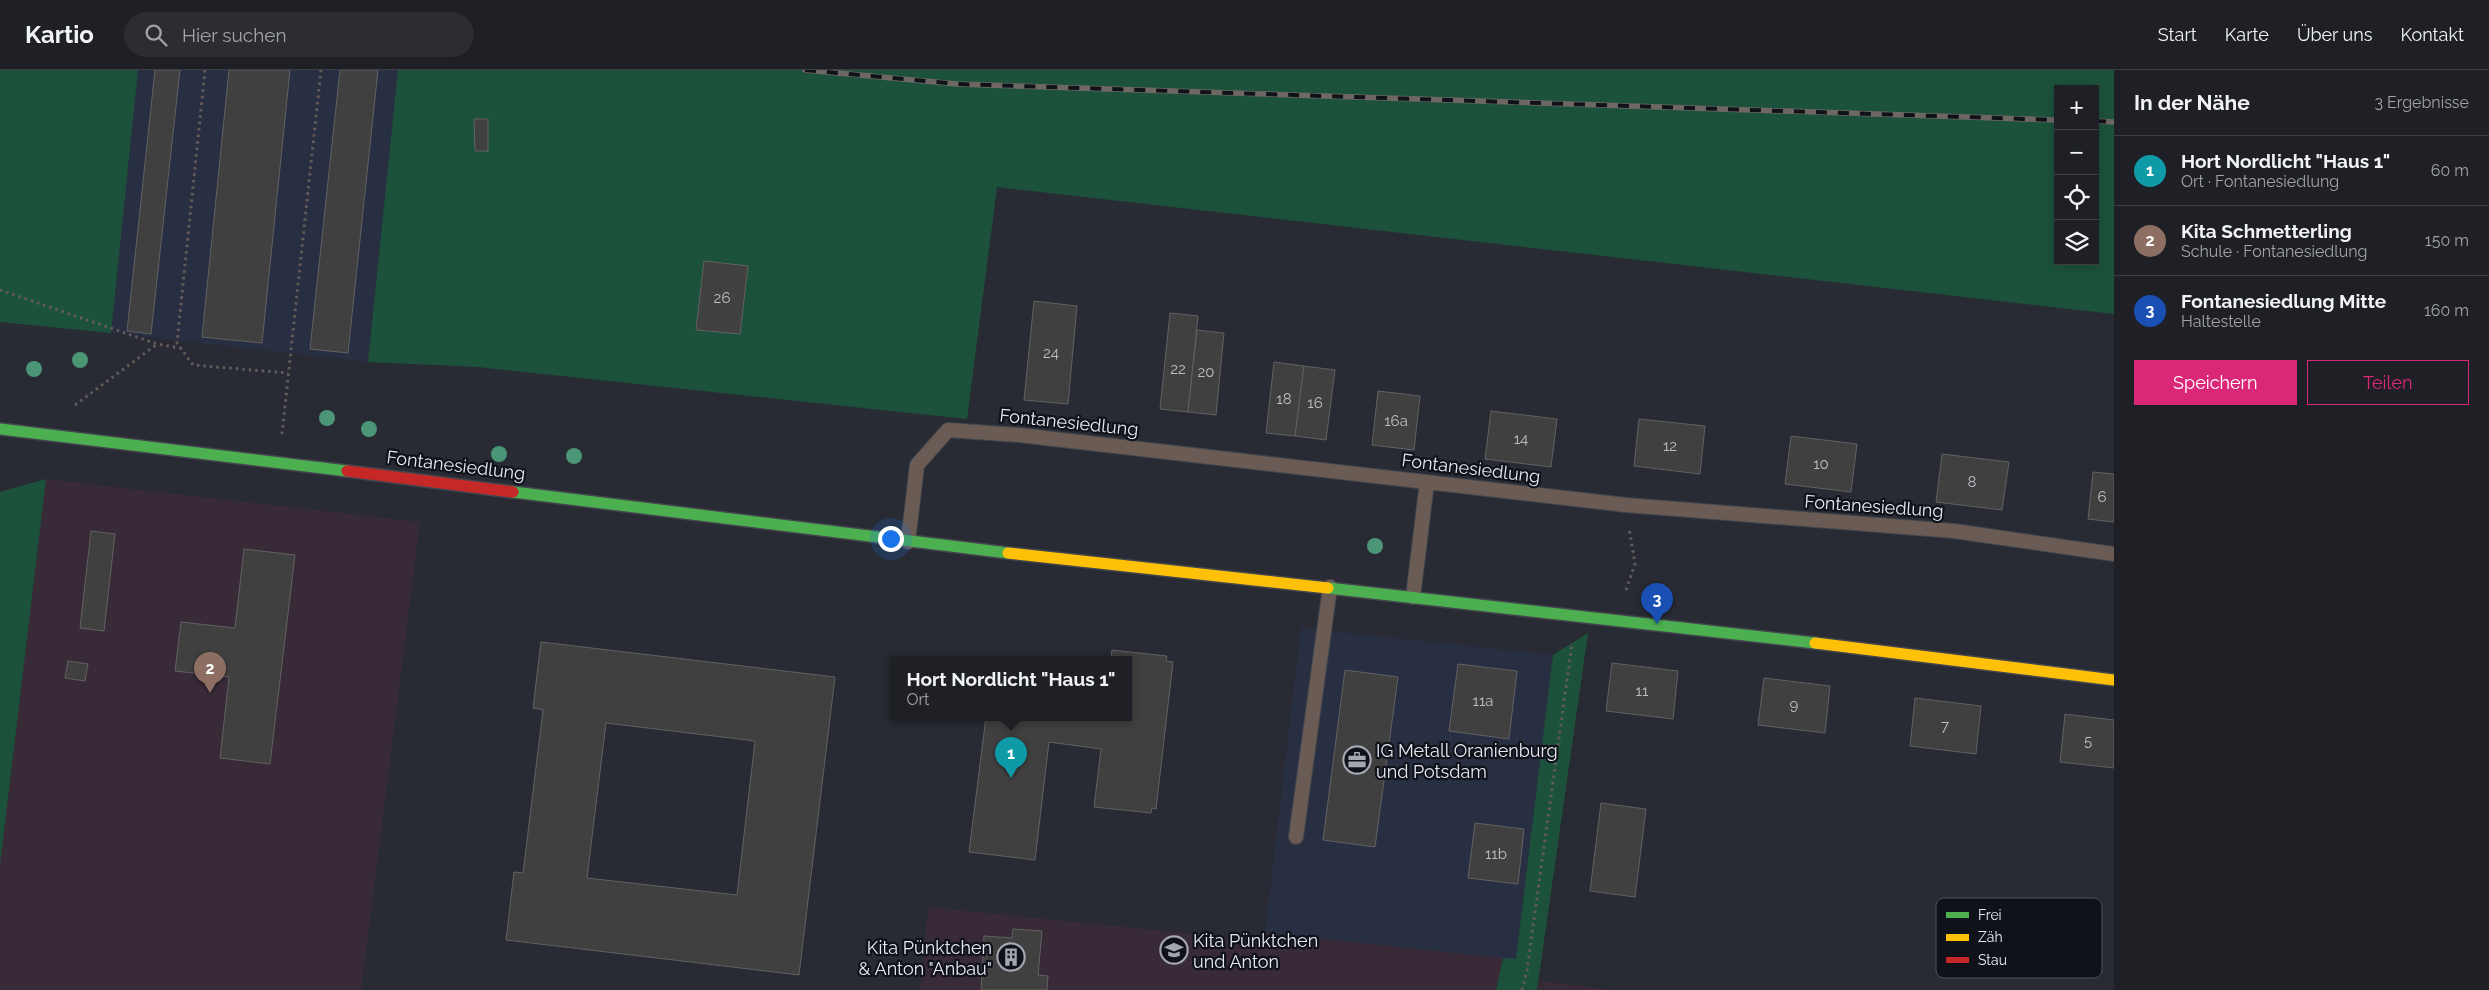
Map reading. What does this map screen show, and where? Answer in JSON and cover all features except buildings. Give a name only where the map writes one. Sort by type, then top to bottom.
[{"type":"street","name":"Fontanesiedlung","points":[[0,429],[48,433],[908,542],[1615,619],[2114,680]]},
{"type":"lane","name":"Fontanesiedlung","points":[[908,542],[917,465],[948,430],[1019,435],[1626,506],[1954,531],[2114,554]]},
{"type":"lane","points":[[1413,596],[1427,482]]},
{"type":"lane","points":[[1296,837],[1330,587]]},
{"type":"path","points":[[205,70],[177,343],[193,364],[288,373]]},
{"type":"path","points":[[279,462],[320,70]]},
{"type":"path","points":[[0,290],[157,344],[180,348]]},
{"type":"path","points":[[69,410],[157,344]]},
{"type":"path","points":[[1615,619],[1635,564],[1626,506]]},
{"type":"path","points":[[1522,990],[1528,970],[1576,615]]},
{"type":"shaded area","points":[[138,70],[398,70],[368,362],[111,333]]},
{"type":"shaded area","points":[[46,479],[420,522],[361,990],[0,990],[0,865]]},
{"type":"shaded area","points":[[1301,628],[1553,655],[1516,960],[1265,933]]},
{"type":"shaded area","name":"Kita Pünktchen und Anton","points":[[928,907],[1264,941],[1265,933],[1503,958],[1496,990],[920,990]]},
{"type":"shaded area","points":[[1539,981],[1614,990],[1537,990]]},
{"type":"green space","points":[[0,70],[138,70],[111,333],[0,322]]},
{"type":"green space","points":[[398,70],[2114,70],[2114,314],[997,187],[967,419],[478,367],[368,362]]},
{"type":"green space","points":[[46,479],[0,865],[0,492]]},
{"type":"green space","points":[[1588,633],[1537,990],[1496,990],[1503,958],[1516,959],[1553,655]]},
{"type":"railway","points":[[805,70],[957,84],[2054,120]]},
{"type":"railway","points":[[2099,121],[2114,122]]},
{"type":"traffic: fast","points":[[0,429],[347,471]]},
{"type":"traffic: fast","points":[[513,492],[1008,553]]},
{"type":"traffic: fast","points":[[1328,588],[1815,643]]},
{"type":"traffic: slow","points":[[1008,553],[1328,588]]},
{"type":"traffic: slow","points":[[1815,643],[2114,680]]},
{"type":"traffic: jam","points":[[347,471],[513,492]]},
{"type":"place","name":"Fontanesiedlung Mitte","points":[[1657,624]]},
{"type":"place","name":"Kita Schmetterling","points":[[210,693]]},
{"type":"place","name":"IG Metall Oranienburg und Potsdam","points":[[1357,760]]},
{"type":"place","name":"Hort Nordlicht \"Haus 1\"","points":[[1011,778]]},
{"type":"place","name":"Kita Pünktchen und Anton","points":[[1174,950]]},
{"type":"place","name":"Kita Pünktchen & Anton \"Anbau\"","points":[[1011,957]]}]
